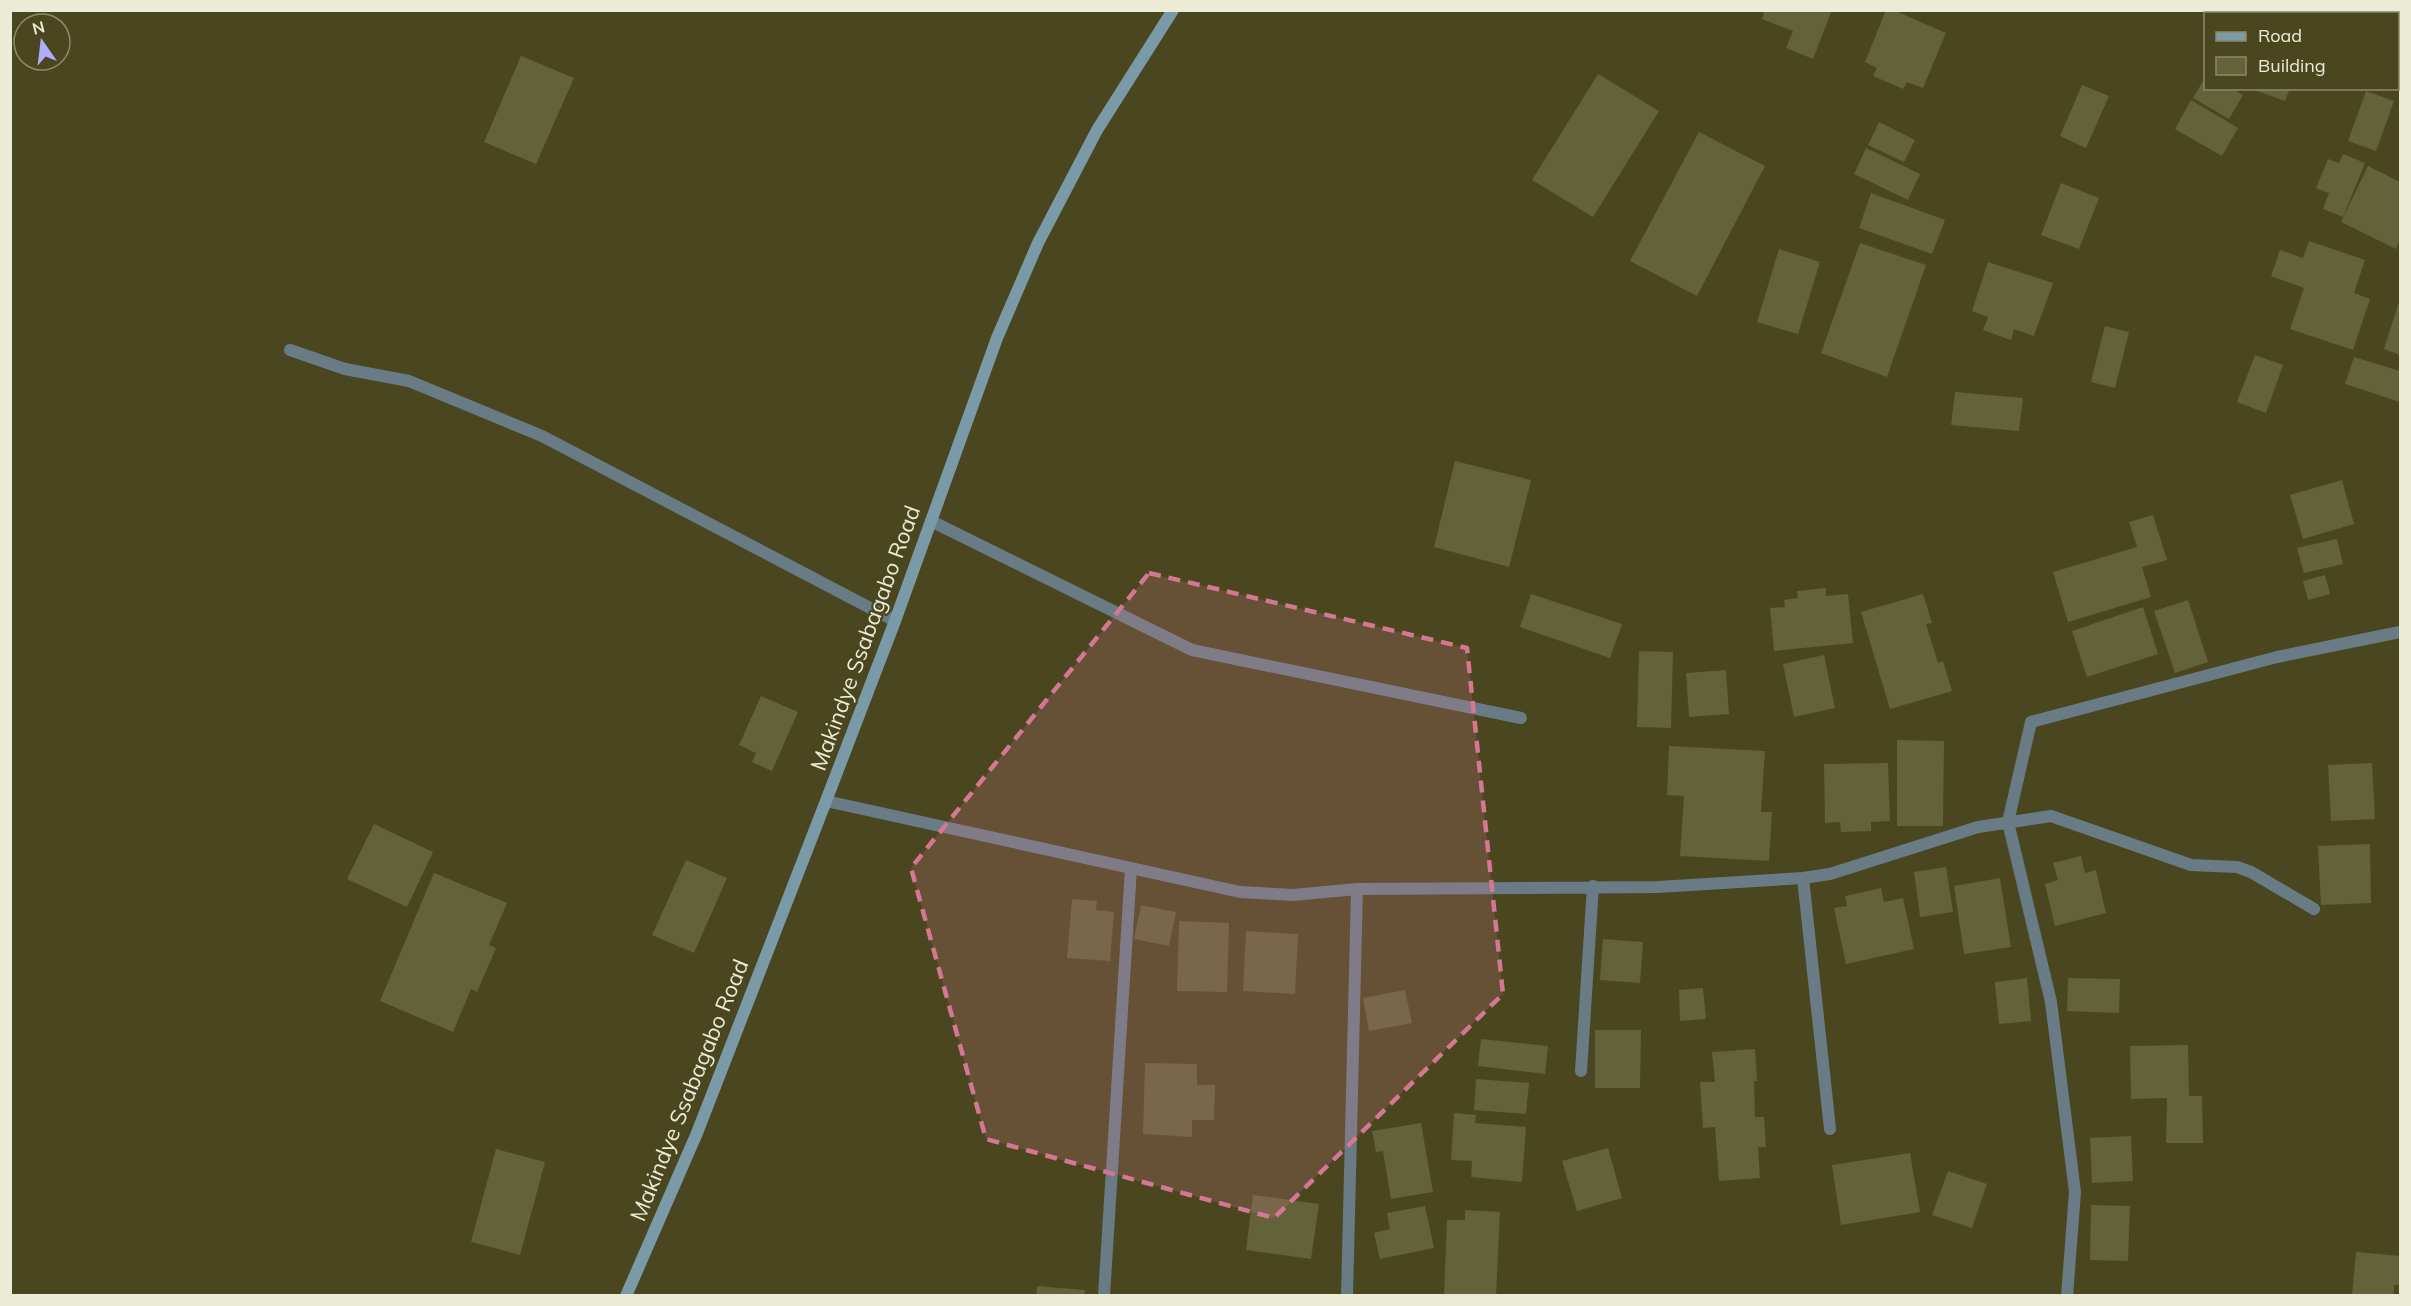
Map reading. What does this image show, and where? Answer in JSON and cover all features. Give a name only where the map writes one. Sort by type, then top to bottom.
[{"type":"street","name":"Makindye Ssabagabo Road","points":[[626,1296],[697,1133],[826,801],[895,621],[997,338],[1038,243],[1097,130],[1173,10]]},
{"type":"street","points":[[290,350],[345,369],[409,381],[542,436],[895,621]]},
{"type":"street","points":[[931,521],[1192,650],[1521,718]]},
{"type":"street","points":[[2067,1296],[2075,1192],[2051,1002],[2008,822],[2031,722],[2277,657],[2400,632]]},
{"type":"street","points":[[826,801],[1259,894],[1293,895],[1357,889],[1658,887],[1803,878],[1830,874],[1978,827],[2051,816],[2191,865],[2237,867],[2251,872],[2314,909]]},
{"type":"street","points":[[1104,1296],[1131,868]]},
{"type":"street","points":[[1803,878],[1830,1129]]},
{"type":"street","points":[[1581,1071],[1593,886]]},
{"type":"street","points":[[1347,1296],[1357,889]]},
{"type":"highlighted area","points":[[1149,573],[1467,648],[1503,994],[1274,1218],[986,1139],[911,868]]},
{"type":"building","points":[[1765,10],[1832,10],[1813,59],[1786,48],[1793,31],[1762,19]]},
{"type":"building","points":[[1886,10],[1893,10],[1946,33],[1923,88],[1907,82],[1903,89],[1873,76],[1877,68],[1865,62]]},
{"type":"building","points":[[521,56],[574,78],[536,164],[484,142]]},
{"type":"building","points":[[1598,74],[1659,111],[1593,217],[1532,180]]},
{"type":"building","points":[[2204,79],[2204,90],[2234,90],[2243,95],[2229,119],[2193,98]]},
{"type":"building","points":[[2082,85],[2109,96],[2086,148],[2060,136]]},
{"type":"building","points":[[2255,90],[2289,90],[2285,101]]},
{"type":"building","points":[[2366,91],[2394,101],[2376,151],[2348,141]]},
{"type":"building","points":[[2191,100],[2238,128],[2222,156],[2175,129]]},
{"type":"building","points":[[1879,122],[1915,140],[1904,162],[1868,145]]},
{"type":"building","points":[[1699,132],[1765,166],[1697,296],[1630,261]]},
{"type":"building","points":[[1866,148],[1920,174],[1908,200],[1854,174]]},
{"type":"building","points":[[2343,154],[2365,163],[2343,217],[2323,209],[2329,193],[2316,188],[2328,159],[2339,163]]},
{"type":"building","points":[[2368,166],[2400,182],[2400,239],[2396,249],[2341,222]]},
{"type":"building","points":[[2061,183],[2099,198],[2079,249],[2041,235]]},
{"type":"building","points":[[1871,193],[1945,220],[1932,254],[1859,228]]},
{"type":"building","points":[[2309,241],[2365,260],[2354,293],[2370,299],[2353,350],[2290,329],[2304,288],[2271,276],[2280,250],[2303,258]]},
{"type":"building","points":[[1860,243],[1926,265],[1887,377],[1821,353]]},
{"type":"building","points":[[1779,249],[1820,262],[1798,334],[1757,322]]},
{"type":"building","points":[[1988,262],[2053,283],[2034,336],[2014,329],[2011,340],[1983,330],[1988,317],[1972,311]]},
{"type":"building","points":[[2400,299],[2400,355],[2384,349]]},
{"type":"building","points":[[2105,326],[2129,332],[2115,388],[2091,382]]},
{"type":"building","points":[[2255,355],[2283,365],[2266,413],[2237,402]]},
{"type":"building","points":[[2354,357],[2400,371],[2400,402],[2345,384]]},
{"type":"building","points":[[1955,392],[2023,398],[2019,431],[1951,425]]},
{"type":"building","points":[[1455,461],[1531,480],[1509,567],[1434,547]]},
{"type":"building","points":[[2342,480],[2354,524],[2303,539],[2290,495]]},
{"type":"building","points":[[2153,515],[2167,560],[2142,567],[2151,597],[2068,622],[2053,572],[2137,547],[2129,522]]},
{"type":"building","points":[[2337,539],[2343,564],[2304,573],[2297,548]]},
{"type":"building","points":[[2325,575],[2330,594],[2308,600],[2303,581]]},
{"type":"building","points":[[1826,588],[1826,596],[1848,594],[1853,643],[1774,651],[1770,608],[1785,607],[1784,600],[1798,598],[1797,591]]},
{"type":"building","points":[[1531,594],[1622,624],[1610,658],[1520,627]]},
{"type":"building","points":[[1923,594],[1932,623],[1926,624],[1938,663],[1943,661],[1952,691],[1890,709],[1861,612]]},
{"type":"building","points":[[2188,600],[2208,662],[2175,673],[2154,611]]},
{"type":"building","points":[[2143,607],[2158,654],[2087,677],[2072,631]]},
{"type":"building","points":[[1639,651],[1673,652],[1671,728],[1637,727]]},
{"type":"building","points":[[1824,655],[1835,708],[1794,717],[1783,664]]},
{"type":"building","points":[[1726,670],[1729,714],[1689,717],[1686,673]]},
{"type":"building","points":[[761,696],[798,712],[772,771],[752,762],[756,753],[739,745]]},
{"type":"building","points":[[1897,740],[1944,741],[1943,826],[1897,826]]},
{"type":"building","points":[[1669,746],[1765,751],[1761,812],[1772,812],[1769,861],[1680,856],[1684,796],[1667,795]]},
{"type":"building","points":[[1888,763],[1890,821],[1871,822],[1871,831],[1841,832],[1840,822],[1825,823],[1824,764]]},
{"type":"building","points":[[2372,763],[2375,819],[2331,821],[2328,765]]},
{"type":"building","points":[[374,824],[433,852],[407,907],[347,879]]},
{"type":"building","points":[[2370,844],[2371,903],[2321,905],[2318,846]]},
{"type":"building","points":[[2081,856],[2085,873],[2096,870],[2106,913],[2055,926],[2045,884],[2058,880],[2053,863]]},
{"type":"building","points":[[686,860],[727,878],[694,953],[652,935]]},
{"type":"building","points":[[1946,867],[1953,912],[1920,917],[1914,872]]},
{"type":"building","points":[[434,873],[507,903],[489,945],[496,948],[477,992],[471,989],[453,1032],[380,1001]]},
{"type":"building","points":[[2000,878],[2011,947],[1964,954],[1954,886]]},
{"type":"building","points":[[1881,888],[1884,902],[1903,898],[1914,949],[1846,964],[1834,908],[1847,906],[1845,896]]},
{"type":"building","points":[[1072,899],[1097,901],[1096,910],[1114,912],[1110,961],[1067,958]]},
{"type":"building","points":[[1141,905],[1176,912],[1169,946],[1134,939]]},
{"type":"building","points":[[1179,921],[1229,923],[1227,992],[1177,991]]},
{"type":"building","points":[[1246,931],[1298,934],[1295,994],[1243,991]]},
{"type":"building","points":[[1603,939],[1643,942],[1640,983],[1600,980]]},
{"type":"building","points":[[2027,978],[2031,1021],[1999,1024],[1995,982]]},
{"type":"building","points":[[2068,978],[2120,979],[2119,1013],[2067,1011]]},
{"type":"building","points":[[1703,988],[1706,1019],[1680,1021],[1679,990]]},
{"type":"building","points":[[1405,990],[1412,1023],[1369,1031],[1363,998]]},
{"type":"building","points":[[1595,1030],[1641,1030],[1640,1088],[1595,1088]]},
{"type":"building","points":[[1481,1039],[1548,1046],[1545,1074],[1478,1066]]},
{"type":"building","points":[[2188,1045],[2189,1096],[2202,1096],[2203,1143],[2166,1143],[2167,1098],[2131,1099],[2130,1046]]},
{"type":"building","points":[[1755,1049],[1757,1081],[1754,1081],[1755,1117],[1764,1117],[1766,1147],[1758,1147],[1760,1178],[1719,1181],[1715,1127],[1703,1128],[1700,1082],[1715,1082],[1712,1052]]},
{"type":"building","points":[[1145,1063],[1197,1064],[1197,1085],[1215,1085],[1214,1120],[1192,1120],[1192,1137],[1143,1134]]},
{"type":"building","points":[[1476,1079],[1529,1083],[1526,1114],[1474,1110]]},
{"type":"building","points":[[1454,1113],[1476,1115],[1475,1123],[1526,1127],[1522,1182],[1471,1177],[1472,1161],[1451,1160]]},
{"type":"building","points":[[1421,1123],[1433,1192],[1391,1199],[1383,1151],[1376,1152],[1372,1131]]},
{"type":"building","points":[[2131,1136],[2133,1181],[2092,1183],[2090,1138]]},
{"type":"building","points":[[1608,1148],[1622,1198],[1577,1211],[1562,1161]]},
{"type":"building","points":[[496,1149],[545,1162],[520,1255],[471,1242]]},
{"type":"building","points":[[1910,1153],[1920,1212],[1841,1225],[1832,1165]]},
{"type":"building","points":[[1948,1171],[1987,1184],[1972,1228],[1932,1215]]},
{"type":"building","points":[[1253,1195],[1319,1204],[1311,1259],[1246,1250]]},
{"type":"building","points":[[2091,1205],[2130,1206],[2128,1261],[2090,1260]]},
{"type":"building","points":[[1425,1206],[1434,1248],[1380,1259],[1374,1233],[1390,1229],[1387,1213]]},
{"type":"building","points":[[1465,1210],[1500,1212],[1496,1296],[1444,1296],[1447,1220],[1465,1220]]},
{"type":"building","points":[[2356,1252],[2400,1256],[2400,1285],[2394,1285],[2393,1296],[2352,1296]]},
{"type":"building","points":[[1037,1286],[1085,1290],[1084,1296],[1036,1296]]}]
